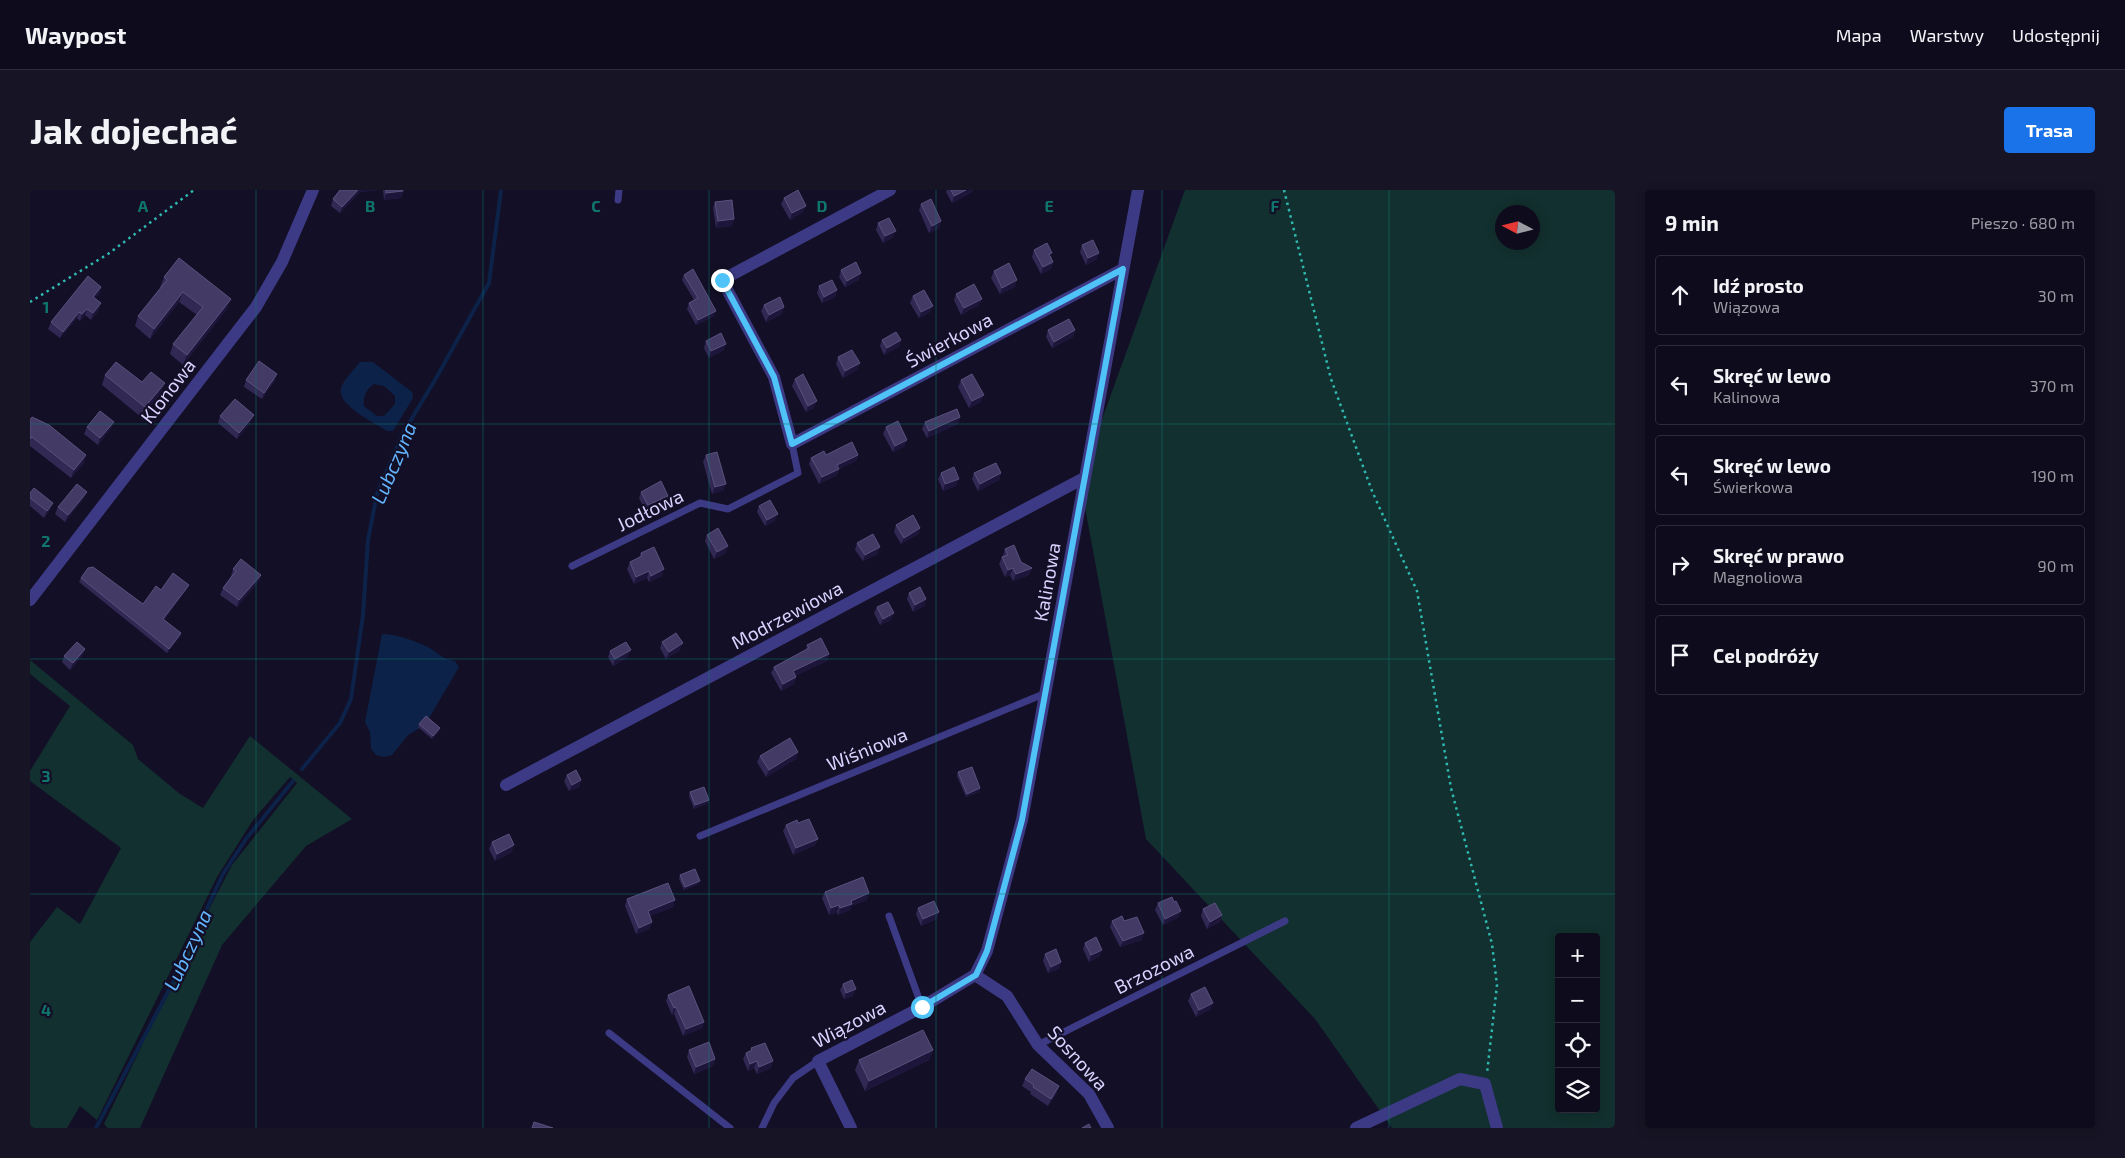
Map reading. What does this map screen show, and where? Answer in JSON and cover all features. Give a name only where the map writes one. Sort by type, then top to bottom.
[{"type":"street","name":"Klonowa","points":[[30,600],[256,307],[282,262],[313,190]]},
{"type":"street","points":[[792,444],[774,377],[722,280],[890,190]]},
{"type":"street","name":"Kalinowa","points":[[976,975],[987,951],[1022,820],[1138,190]]},
{"type":"street","name":"Świerkowa","points":[[792,444],[1123,269]]},
{"type":"street","name":"Modrzewiowa","points":[[506,785],[1084,478]]},
{"type":"street","name":"Wiązowa","points":[[818,1061],[922,1007],[976,975]]},
{"type":"street","name":"Sosnowa","points":[[976,975],[1007,996],[1038,1045],[1089,1094],[1108,1128]]},
{"type":"street","points":[[818,1061],[851,1128]]},
{"type":"street","points":[[1356,1128],[1460,1079],[1485,1084],[1497,1128]]},
{"type":"lane","points":[[618,200],[619,190]]},
{"type":"lane","name":"Jodłowa","points":[[572,566],[700,504],[728,509],[798,473],[792,444]]},
{"type":"lane","name":"Wiśniowa","points":[[700,836],[1046,693]]},
{"type":"lane","points":[[889,916],[922,1007]]},
{"type":"lane","name":"Brzozowa","points":[[1038,1045],[1285,921]]},
{"type":"lane","points":[[609,1033],[730,1128]]},
{"type":"lane","name":"Wiązowa","points":[[762,1128],[774,1104],[793,1078],[818,1061]]},
{"type":"path","points":[[30,302],[108,254],[194,190]]},
{"type":"path","points":[[1284,190],[1331,379],[1372,490],[1417,591],[1451,788],[1492,944],[1497,985],[1485,1084]]},
{"type":"green space","points":[[1185,190],[1615,190],[1615,1128],[1392,1128],[1315,1019],[1146,839],[1080,480]]},
{"type":"green space","points":[[30,660],[133,745],[138,759],[180,794],[203,808],[250,736],[352,819],[306,846],[222,945],[140,1128],[108,1128],[104,1124],[190,946],[232,865],[297,783],[290,777],[253,820],[217,877],[97,1120],[80,1106],[67,1128],[30,1128],[30,942],[57,907],[80,924],[121,848],[30,781],[30,771],[70,706],[30,674]]},
{"type":"water","points":[[360,362],[373,362],[412,392],[413,398],[393,431],[387,431],[358,413],[344,401],[341,394],[342,385]],"holes":[[[374,384],[384,386],[395,396],[395,404],[384,416],[377,416],[364,406],[364,399],[367,391]]]},
{"type":"water","points":[[382,634],[412,640],[432,649],[443,657],[455,661],[459,667],[425,725],[408,735],[392,755],[384,757],[376,755],[371,749],[370,732],[365,722]]},
{"type":"building","points":[[340,190],[358,190],[342,207],[333,199]]},
{"type":"building","points":[[386,190],[403,190],[403,191],[386,193]]},
{"type":"building","points":[[798,190],[806,206],[792,213],[784,198]]},
{"type":"building","points":[[951,190],[966,190],[954,196]]},
{"type":"building","points":[[931,199],[941,221],[932,226],[921,204]]},
{"type":"building","points":[[732,200],[734,219],[718,221],[715,202]]},
{"type":"building","points":[[889,218],[896,231],[885,236],[878,223]]},
{"type":"building","points":[[1093,240],[1099,253],[1088,258],[1082,245]]},
{"type":"building","points":[[1047,243],[1052,253],[1049,254],[1053,262],[1043,267],[1034,250]]},
{"type":"building","points":[[179,258],[231,299],[187,355],[173,344],[203,307],[183,292],[154,329],[138,316],[167,280],[164,277]]},
{"type":"building","points":[[856,262],[861,273],[847,281],[841,270]]},
{"type":"building","points":[[1009,263],[1017,280],[1002,288],[994,271]]},
{"type":"building","points":[[693,269],[716,311],[698,320],[689,303],[698,298],[684,275]]},
{"type":"building","points":[[88,276],[101,287],[93,297],[101,303],[93,313],[87,309],[82,314],[79,312],[63,332],[51,322]]},
{"type":"building","points":[[832,280],[837,290],[824,297],[819,286]]},
{"type":"building","points":[[974,284],[982,299],[964,308],[956,294]]},
{"type":"building","points":[[924,290],[933,306],[921,312],[913,296]]},
{"type":"building","points":[[780,297],[784,307],[769,315],[764,305]]},
{"type":"building","points":[[1069,319],[1075,330],[1054,342],[1048,330]]},
{"type":"building","points":[[896,332],[901,340],[887,348],[882,340]]},
{"type":"building","points":[[721,333],[726,344],[711,351],[706,341]]},
{"type":"building","points":[[852,350],[860,363],[845,371],[838,357]]},
{"type":"building","points":[[259,361],[277,374],[264,393],[246,380]]},
{"type":"building","points":[[116,362],[142,382],[151,372],[165,383],[145,407],[105,375]]},
{"type":"building","points":[[803,374],[817,401],[808,406],[795,379]]},
{"type":"building","points":[[972,374],[984,395],[972,401],[961,380]]},
{"type":"building","points":[[235,399],[254,415],[239,433],[220,416]]},
{"type":"building","points":[[957,409],[960,417],[929,431],[925,422]]},
{"type":"building","points":[[100,411],[114,422],[100,438],[87,427]]},
{"type":"building","points":[[32,417],[49,425],[86,455],[74,470],[32,437],[30,439],[30,420]]},
{"type":"building","points":[[898,421],[907,440],[895,446],[886,427]]},
{"type":"building","points":[[852,442],[858,455],[837,465],[839,469],[822,477],[811,458],[824,451],[826,455]]},
{"type":"building","points":[[717,452],[726,484],[715,487],[706,455]]},
{"type":"building","points":[[996,463],[1001,473],[980,484],[974,473]]},
{"type":"building","points":[[954,467],[959,479],[945,484],[941,473]]},
{"type":"building","points":[[661,481],[668,496],[648,505],[641,492]]},
{"type":"building","points":[[77,484],[87,492],[68,515],[58,507]]},
{"type":"building","points":[[34,488],[53,503],[47,511],[30,498],[30,493]]},
{"type":"building","points":[[770,500],[778,514],[767,520],[759,506]]},
{"type":"building","points":[[913,515],[920,528],[904,538],[896,525]]},
{"type":"building","points":[[718,528],[728,546],[717,552],[707,535]]},
{"type":"building","points":[[873,534],[880,547],[865,555],[857,543]]},
{"type":"building","points":[[1014,545],[1021,562],[1032,568],[1016,574],[1013,568],[1008,570],[1002,557],[1008,555],[1005,549]]},
{"type":"building","points":[[654,547],[664,569],[651,576],[649,571],[636,577],[630,562],[642,556],[641,553]]},
{"type":"building","points":[[241,559],[261,575],[239,600],[223,588],[236,571],[233,569]]},
{"type":"building","points":[[93,567],[143,604],[156,586],[161,590],[173,573],[189,585],[163,619],[181,633],[169,649],[81,578],[88,568]]},
{"type":"building","points":[[920,587],[926,599],[915,605],[909,593]]},
{"type":"building","points":[[888,602],[894,613],[883,619],[877,607]]},
{"type":"building","points":[[676,633],[683,643],[669,652],[662,642]]},
{"type":"building","points":[[821,638],[829,654],[793,671],[796,677],[783,684],[774,667],[809,648],[807,645]]},
{"type":"building","points":[[77,642],[85,649],[73,663],[64,656]]},
{"type":"building","points":[[626,642],[631,650],[615,659],[610,651]]},
{"type":"building","points":[[426,716],[440,728],[433,736],[419,724]]},
{"type":"building","points":[[790,738],[798,752],[769,770],[760,756]]},
{"type":"building","points":[[972,767],[980,788],[967,794],[958,772]]},
{"type":"building","points":[[576,770],[581,780],[572,785],[567,775]]},
{"type":"building","points":[[704,787],[709,800],[695,805],[690,792]]},
{"type":"building","points":[[809,819],[818,839],[796,848],[786,825],[797,820],[798,823]]},
{"type":"building","points":[[509,834],[514,845],[497,854],[492,842]]},
{"type":"building","points":[[695,869],[700,881],[685,887],[680,875]]},
{"type":"building","points":[[863,877],[869,893],[851,901],[852,904],[840,908],[839,905],[831,908],[825,892]]},
{"type":"building","points":[[668,883],[675,900],[648,911],[652,922],[639,928],[627,899]]},
{"type":"building","points":[[1172,897],[1181,911],[1165,919],[1158,903]]},
{"type":"building","points":[[934,901],[939,912],[923,919],[918,908]]},
{"type":"building","points":[[1215,903],[1222,915],[1210,922],[1203,909]]},
{"type":"building","points":[[1122,916],[1124,921],[1137,917],[1144,933],[1123,941],[1112,921]]},
{"type":"building","points":[[1096,937],[1102,950],[1091,955],[1085,943]]},
{"type":"building","points":[[1056,949],[1061,962],[1051,967],[1045,954]]},
{"type":"building","points":[[852,980],[856,989],[846,993],[843,984]]},
{"type":"building","points":[[689,986],[704,1022],[686,1029],[668,995]]},
{"type":"building","points":[[1205,987],[1213,1003],[1199,1010],[1191,994]]},
{"type":"building","points":[[923,1030],[933,1050],[869,1081],[859,1060]]},
{"type":"building","points":[[709,1042],[715,1059],[696,1067],[689,1050]]},
{"type":"building","points":[[765,1043],[773,1061],[759,1067],[757,1061],[750,1064],[746,1053],[752,1050],[751,1048]]},
{"type":"building","points":[[1032,1069],[1059,1086],[1051,1099],[1025,1079]]},
{"type":"building","points":[[534,1122],[553,1128],[532,1128]]},
{"type":"building","points":[[1089,1124],[1091,1128],[1082,1128]]},
{"type":"waterway","name":"Lubczyna","points":[[302,769],[340,723],[351,699],[363,615],[368,540],[377,494],[403,433],[489,283],[501,190]]},
{"type":"waterway","name":"Lubczyna","points":[[96,1128],[171,986],[223,874],[246,839],[293,781]]},
{"type":"route","points":[[722,280],[774,377],[792,444],[1123,269],[1022,820],[987,951],[976,975],[922,1007]]}]
